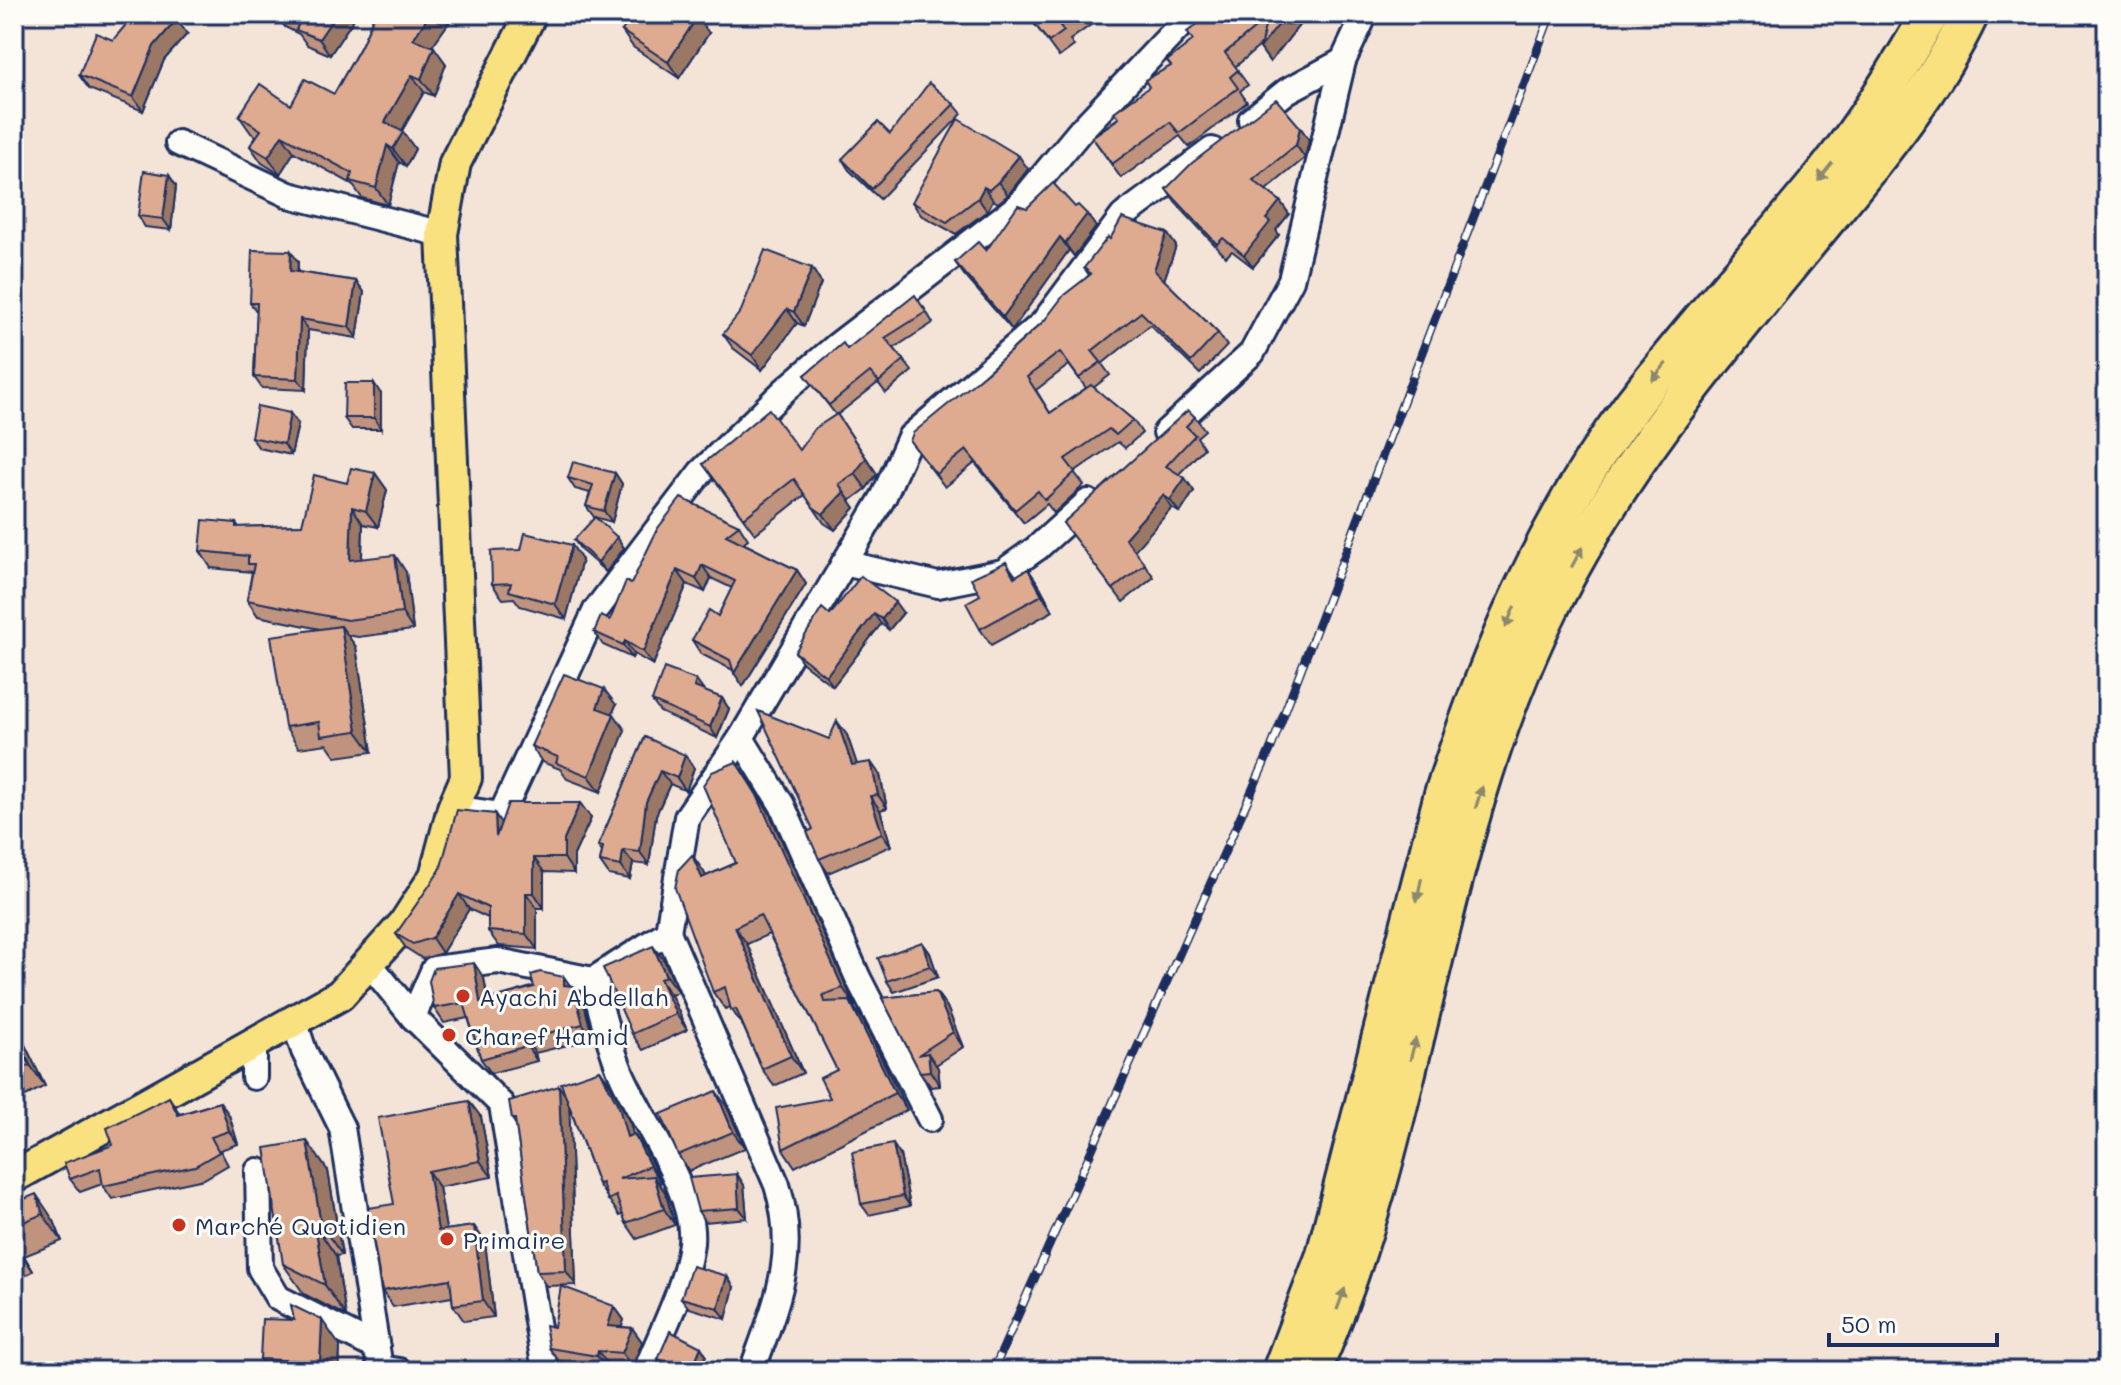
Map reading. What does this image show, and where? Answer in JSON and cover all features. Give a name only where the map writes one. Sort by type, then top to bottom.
[{"type":"highway","points":[[1862,123],[1912,14]]},
{"type":"highway","points":[[1281,1371],[1325,1255],[1443,794],[1466,726],[1521,592],[1554,527],[1633,405],[1862,123],[1930,14]]},
{"type":"highway","points":[[1312,1371],[1355,1264],[1476,804],[1522,668],[1552,603],[1586,540],[1663,420],[1879,153],[1929,85],[1970,14]]},
{"type":"main road","points":[[14,1177],[340,995],[404,924],[435,876],[453,808],[466,778],[442,234],[455,163],[531,14]]},
{"type":"street","points":[[453,808],[501,815],[596,610],[701,472],[825,356],[1018,206],[1081,130],[1191,14]]},
{"type":"street","points":[[1150,446],[1252,353],[1291,280],[1343,61],[1365,14]]},
{"type":"street","points":[[752,1371],[775,1306],[787,1255],[787,1219],[777,1185],[668,932],[687,817],[741,738],[884,496],[910,437],[1043,323],[1123,216],[1287,91],[1343,61]]},
{"type":"street","points":[[178,143],[289,195],[442,234]]},
{"type":"street","points":[[844,563],[938,585],[1003,572],[1037,548],[1105,487]]},
{"type":"street","points":[[741,738],[782,805],[858,978],[930,1119]]},
{"type":"street","points":[[413,1017],[434,969],[498,961],[593,980],[668,932]]},
{"type":"street","points":[[368,962],[413,1017],[502,1105],[545,1371]]},
{"type":"street","points":[[593,980],[619,1068],[682,1196],[691,1241],[686,1272],[646,1371]]},
{"type":"street","points":[[294,1021],[304,1051],[342,1128],[384,1364]]},
{"type":"street","points":[[254,1043],[254,1077]]},
{"type":"street","points":[[590,1078],[619,1068]]},
{"type":"street","points":[[502,1105],[531,1096]]},
{"type":"street","points":[[258,1171],[260,1268],[278,1298],[384,1364]]},
{"type":"building","points":[[135,14],[171,14],[177,19],[154,46],[133,97],[79,75],[96,33],[113,40]]},
{"type":"building","points":[[280,14],[336,14],[319,39],[296,30],[299,23]]},
{"type":"building","points":[[375,14],[430,14],[413,39],[434,47],[421,79],[412,75],[385,122],[403,132],[393,149],[387,145],[376,188],[350,181],[352,173],[282,135],[268,157],[250,146],[261,130],[239,116],[260,84],[291,105],[305,79],[334,94]]},
{"type":"building","points":[[633,14],[693,14],[697,17],[668,62],[622,31]]},
{"type":"building","points":[[1043,14],[1076,14],[1060,26],[1064,31],[1049,42],[1033,22]]},
{"type":"building","points":[[1211,14],[1287,14],[1260,48],[1267,18],[1225,53],[1238,70],[1230,77],[1238,88],[1179,133],[1170,122],[1112,164],[1092,137],[1119,118],[1114,112],[1149,87],[1145,80],[1171,66],[1167,61],[1193,40],[1187,32]]},
{"type":"building","points":[[929,83],[954,104],[872,189],[842,159],[878,122],[890,134]]},
{"type":"building","points":[[1276,99],[1300,127],[1296,145],[1253,180],[1280,201],[1266,219],[1270,222],[1244,255],[1223,238],[1217,244],[1166,189],[1192,163]]},
{"type":"building","points":[[958,119],[1019,156],[998,182],[989,190],[984,187],[978,198],[947,222],[912,202]]},
{"type":"building","points":[[144,171],[169,175],[163,219],[138,216]]},
{"type":"building","points":[[1053,183],[1075,207],[1078,205],[1087,214],[1065,243],[1060,237],[1003,317],[955,262],[978,242],[986,251],[1018,205],[1027,208]]},
{"type":"building","points":[[1122,218],[1167,233],[1154,270],[1218,333],[1191,362],[1141,312],[1092,351],[1101,362],[1079,378],[1060,352],[1027,377],[1050,413],[1091,385],[1133,420],[1116,435],[1109,429],[1065,459],[1075,472],[1045,500],[1038,491],[1015,510],[966,450],[936,474],[910,441],[913,433],[990,370],[1044,321],[1064,295],[1091,274],[1084,268],[1108,237],[1110,239]]},
{"type":"building","points":[[252,250],[291,251],[290,271],[356,281],[349,327],[300,319],[298,379],[254,377],[257,303],[250,303]]},
{"type":"building","points":[[765,250],[812,268],[794,312],[787,309],[752,355],[723,334],[741,311]]},
{"type":"building","points":[[915,295],[926,312],[885,338],[904,360],[879,382],[870,372],[829,405],[805,375],[843,343],[847,349]]},
{"type":"building","points":[[345,383],[374,383],[374,418],[344,418]]},
{"type":"building","points":[[257,406],[290,413],[284,444],[251,437]]},
{"type":"building","points":[[769,409],[799,450],[814,429],[837,414],[866,458],[855,473],[839,484],[844,492],[823,514],[813,507],[794,479],[744,518],[703,464]]},
{"type":"building","points":[[1188,410],[1195,417],[1186,426],[1195,435],[1166,466],[1185,478],[1170,500],[1163,495],[1125,538],[1145,564],[1113,589],[1063,523]]},
{"type":"building","points":[[573,462],[615,473],[604,511],[586,506],[593,485],[568,478]]},
{"type":"building","points":[[351,468],[375,473],[366,511],[352,507],[350,560],[395,555],[402,613],[347,620],[247,600],[254,564],[248,564],[248,556],[200,551],[203,520],[236,523],[236,527],[302,525],[314,475],[347,483]]},
{"type":"building","points":[[681,498],[739,525],[726,535],[797,570],[734,673],[730,660],[692,640],[709,610],[718,616],[735,581],[702,565],[696,579],[677,570],[643,652],[625,641],[623,645],[594,632],[601,616],[610,620],[626,581],[631,584],[658,528]]},
{"type":"building","points":[[595,517],[617,537],[598,562],[574,540]]},
{"type":"building","points":[[525,533],[572,545],[555,604],[509,591],[511,583],[492,584],[491,551],[521,550]]},
{"type":"building","points":[[1006,562],[1014,577],[1028,569],[1042,595],[980,629],[966,603],[980,595],[971,578]]},
{"type":"building","points":[[861,576],[895,602],[882,619],[874,614],[826,676],[795,652],[822,608],[830,615]]},
{"type":"building","points":[[341,626],[357,731],[321,736],[319,722],[285,727],[271,636]]},
{"type":"building","points":[[664,668],[696,680],[694,687],[722,698],[710,727],[652,701]]},
{"type":"building","points":[[564,674],[604,689],[597,708],[614,714],[589,776],[556,763],[558,757],[531,746]]},
{"type":"building","points":[[758,711],[829,739],[837,721],[852,765],[871,762],[878,795],[870,796],[882,833],[819,859],[807,832],[813,829]]},
{"type":"building","points":[[645,737],[685,755],[677,778],[660,771],[646,802],[640,852],[623,850],[621,866],[600,862],[603,847],[598,846]]},
{"type":"building","points":[[736,762],[757,795],[843,988],[823,995],[825,1002],[850,1001],[895,1093],[783,1149],[776,1108],[830,1098],[820,1078],[837,1070],[760,915],[735,927],[791,1056],[762,1069],[736,1009],[731,1010],[725,987],[713,992],[675,888],[679,869],[692,855],[702,878],[736,863],[703,785],[712,772]]},
{"type":"building","points":[[508,803],[580,803],[564,840],[564,858],[534,858],[534,893],[526,893],[526,934],[488,931],[488,908],[459,894],[432,938],[413,944],[396,934],[440,870],[457,810],[495,814],[496,837]]},
{"type":"building","points":[[922,942],[930,966],[887,981],[878,958]]},
{"type":"building","points":[[653,946],[666,976],[660,979],[676,1014],[632,1034],[603,968]]},
{"type":"building","points":[[474,963],[480,1002],[534,987],[531,975],[540,972],[564,977],[564,985],[573,986],[583,1024],[525,1039],[527,1046],[481,1059],[464,1003],[434,1008],[429,981],[434,968]]},
{"type":"building","points":[[936,992],[953,1032],[918,1055],[928,1053],[930,1071],[920,1072],[882,998]]},
{"type":"building","points":[[14,1032],[30,1065],[14,1073]]},
{"type":"building","points":[[600,1070],[619,1107],[627,1137],[634,1134],[650,1166],[619,1179],[654,1176],[664,1209],[626,1223],[616,1196],[608,1200],[602,1183],[598,1184],[561,1083]]},
{"type":"building","points":[[559,1086],[566,1271],[537,1272],[515,1119],[512,1119],[509,1101]]},
{"type":"building","points":[[716,1091],[733,1132],[678,1155],[661,1114]]},
{"type":"building","points":[[169,1097],[178,1115],[220,1102],[229,1131],[211,1137],[219,1152],[195,1166],[103,1186],[100,1168],[70,1179],[64,1163],[113,1145],[107,1128]]},
{"type":"building","points":[[469,1101],[480,1161],[428,1171],[438,1231],[474,1226],[483,1301],[453,1305],[450,1279],[382,1291],[368,1208],[394,1204],[378,1118]]},
{"type":"building","points":[[307,1141],[321,1225],[315,1225],[325,1285],[283,1264],[265,1148]]},
{"type":"building","points":[[893,1144],[903,1196],[861,1204],[852,1152]]},
{"type":"building","points":[[737,1174],[739,1208],[698,1211],[689,1178]]},
{"type":"building","points":[[36,1194],[43,1214],[14,1226],[14,1198],[20,1195],[22,1200]]},
{"type":"building","points":[[692,1266],[727,1276],[718,1308],[681,1298]]},
{"type":"building","points":[[561,1286],[614,1306],[608,1326],[632,1328],[622,1353],[598,1351],[597,1356],[549,1348],[545,1325],[554,1327]]},
{"type":"building","points":[[291,1305],[322,1320],[320,1362],[260,1359],[262,1319],[294,1320]]},
{"type":"building","points":[[670,1331],[701,1347],[691,1371],[672,1371],[674,1365],[658,1359]]},
{"type":"railway","points":[[993,1371],[1271,748],[1551,14]]},
{"type":"place","name":"Ayachi Abdellah","points":[[463,996]]},
{"type":"place","name":"Charef Hamid","points":[[449,1035]]},
{"type":"place","name":"Marché Quotidien","points":[[179,1225]]},
{"type":"place","name":"Primaire","points":[[447,1239]]}]
